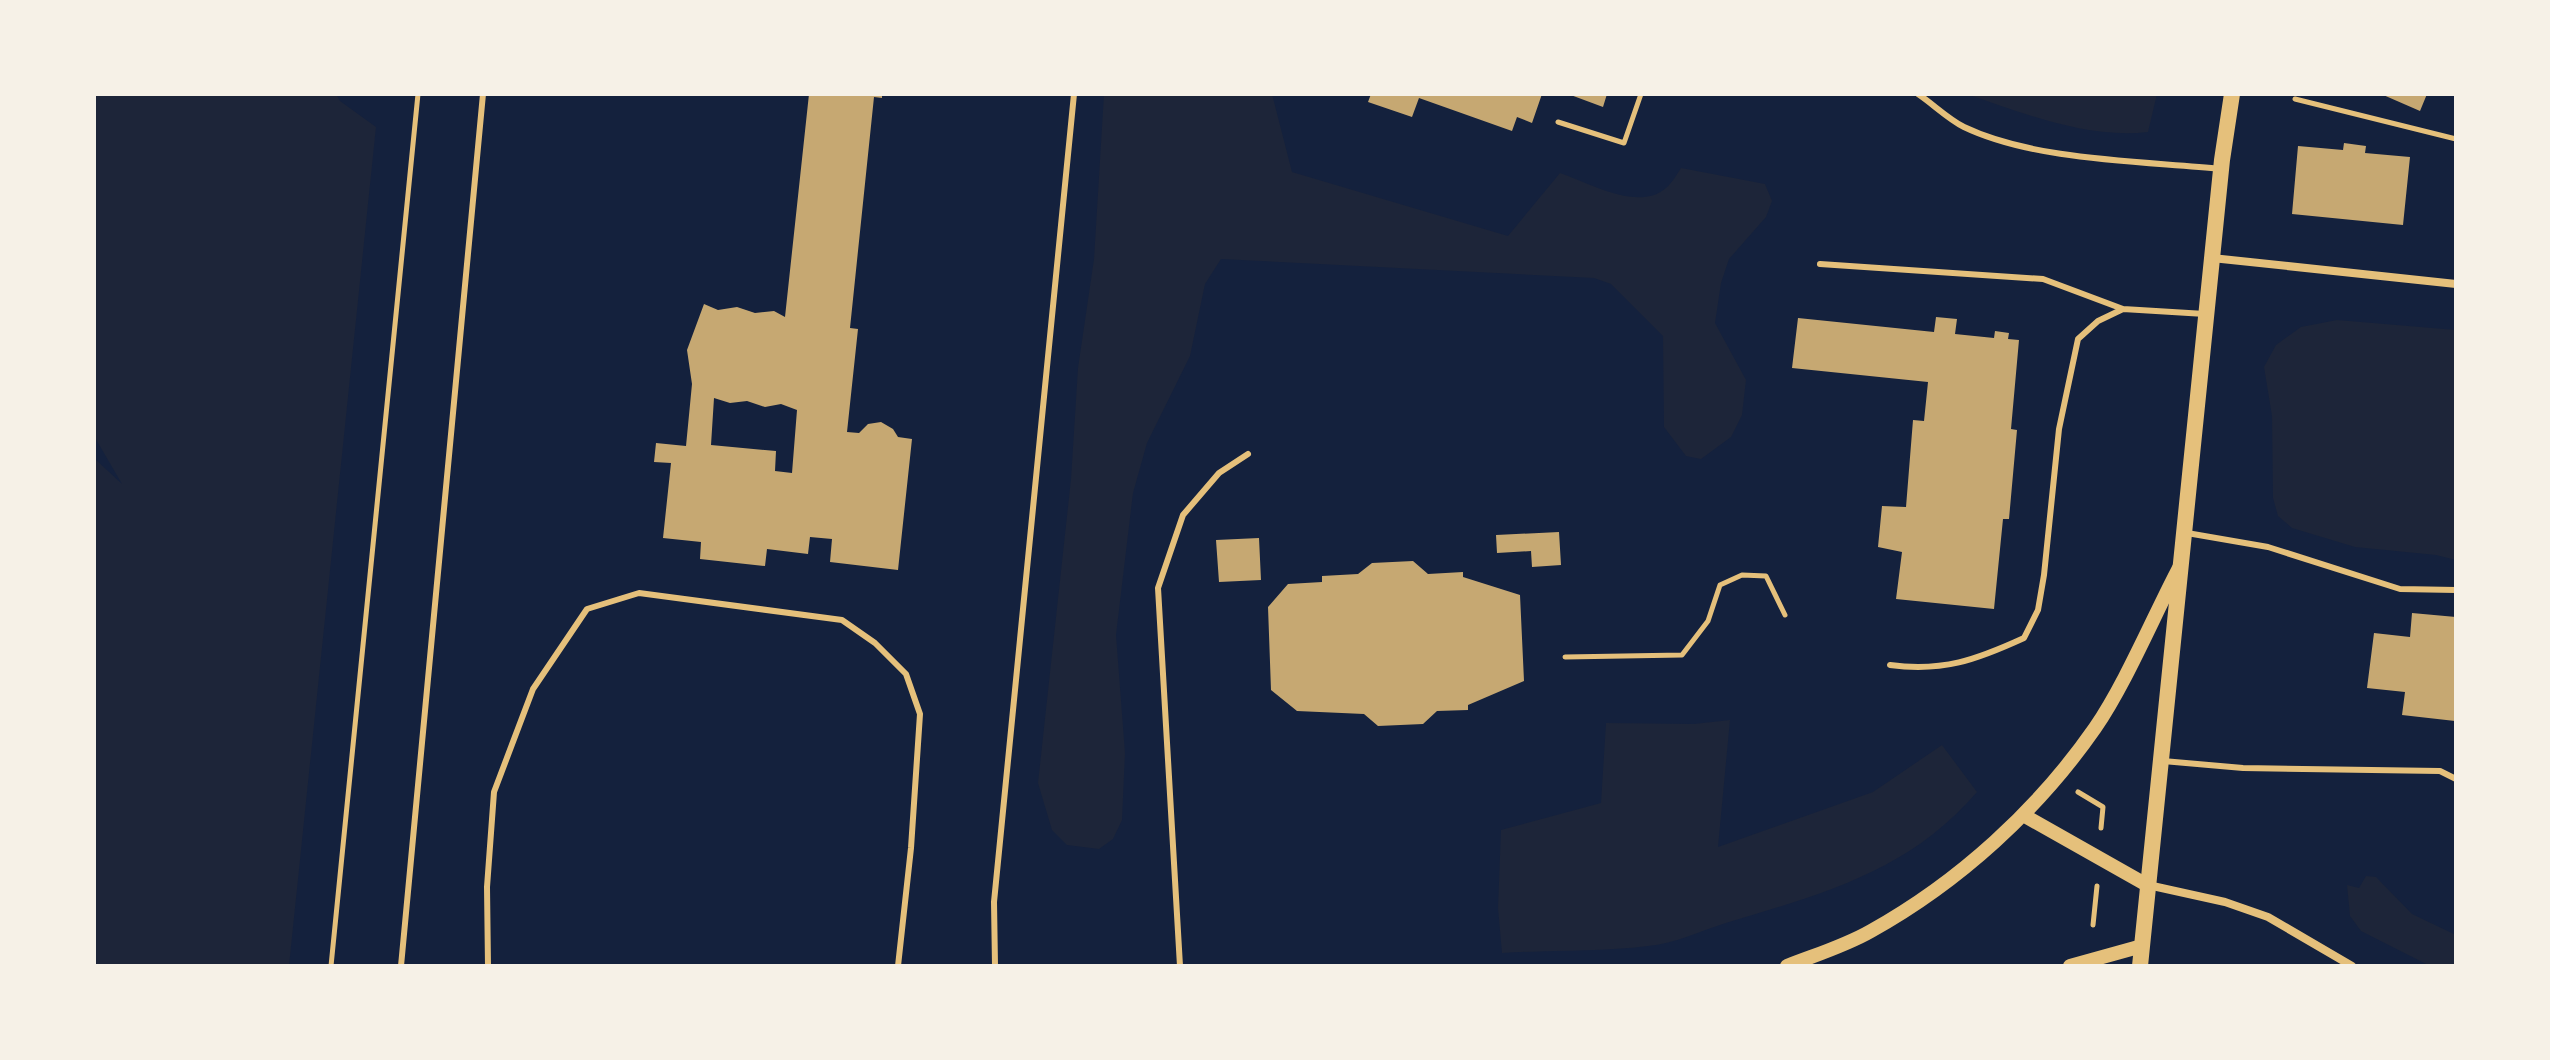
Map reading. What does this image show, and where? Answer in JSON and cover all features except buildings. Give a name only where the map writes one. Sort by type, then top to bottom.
[{"type":"main road","points":[[2140,966],[2205,314],[2232,94]]},
{"type":"street","points":[[2211,258],[2456,284]]},
{"type":"street","points":[[1787,966],[1871,931],[1900,913],[1953,876],[2023,815],[2097,725],[2180,565]]},
{"type":"street","points":[[2023,815],[2147,885],[2225,902],[2268,917],[2352,966]]},
{"type":"street","points":[[2070,966],[2142,946]]},
{"type":"lane","points":[[401,966],[483,94]]},
{"type":"lane","points":[[995,966],[994,902],[1074,94]]},
{"type":"lane","points":[[1918,94],[1963,127],[2027,146],[2089,157],[2221,169]]},
{"type":"lane","points":[[1820,264],[2043,279],[2123,309],[2205,314]]},
{"type":"lane","points":[[1890,665],[1925,669],[1944,667],[1982,657],[2024,638],[2038,610],[2059,429],[2078,339],[2098,321],[2123,309]]},
{"type":"lane","points":[[1180,966],[1158,588],[1183,515],[1219,473],[1248,454]]},
{"type":"lane","points":[[2183,532],[2268,547],[2400,589],[2456,590]]},
{"type":"lane","points":[[488,966],[487,887],[494,792],[533,689],[587,609],[639,593],[842,620],[875,643],[906,674],[920,714],[898,966]]},
{"type":"lane","points":[[2159,761],[2243,768],[2440,771],[2456,779]]},
{"type":"path","points":[[331,966],[418,94]]},
{"type":"path","points":[[1558,122],[1624,143],[1641,94]]},
{"type":"path","points":[[2295,99],[2456,139]]},
{"type":"path","points":[[1565,657],[1682,655],[1708,621],[1720,585],[1742,575],[1766,576],[1785,615]]},
{"type":"path","points":[[2076,791],[2103,807],[2100,837]]},
{"type":"path","points":[[2093,925],[2098,880]]},
{"type":"shaded area","points":[[94,94],[336,94],[340,101],[376,127],[289,966],[94,966],[94,458],[122,484],[94,436]]},
{"type":"shaded area","points":[[1104,94],[1272,94],[1292,172],[1508,236],[1560,173],[1614,193],[1642,197],[1655,195],[1666,188],[1681,168],[1765,184],[1772,201],[1766,217],[1729,259],[1721,283],[1715,323],[1746,380],[1742,415],[1731,437],[1701,459],[1686,456],[1664,427],[1663,336],[1611,284],[1594,278],[1221,259],[1205,284],[1190,356],[1147,443],[1133,493],[1116,635],[1125,753],[1122,820],[1113,839],[1099,849],[1067,845],[1052,830],[1038,783],[1071,479],[1078,368],[1094,259]]},
{"type":"shaded area","points":[[1966,94],[2157,94],[2148,132],[2124,133],[2055,123]]},
{"type":"shaded area","points":[[2337,320],[2456,330],[2456,560],[2436,555],[2355,547],[2292,528],[2278,516],[2273,498],[2272,416],[2264,367],[2276,345],[2301,327]]},
{"type":"shaded area","points":[[1730,720],[1718,847],[1873,792],[1942,745],[1977,792],[1923,842],[1894,860],[1864,876],[1799,901],[1658,945],[1502,953],[1498,908],[1501,830],[1601,803],[1606,723],[1694,724]]},
{"type":"shaded area","points":[[2366,876],[2376,877],[2412,914],[2456,935],[2456,966],[2430,966],[2361,931],[2350,916],[2347,885],[2359,888]]}]
